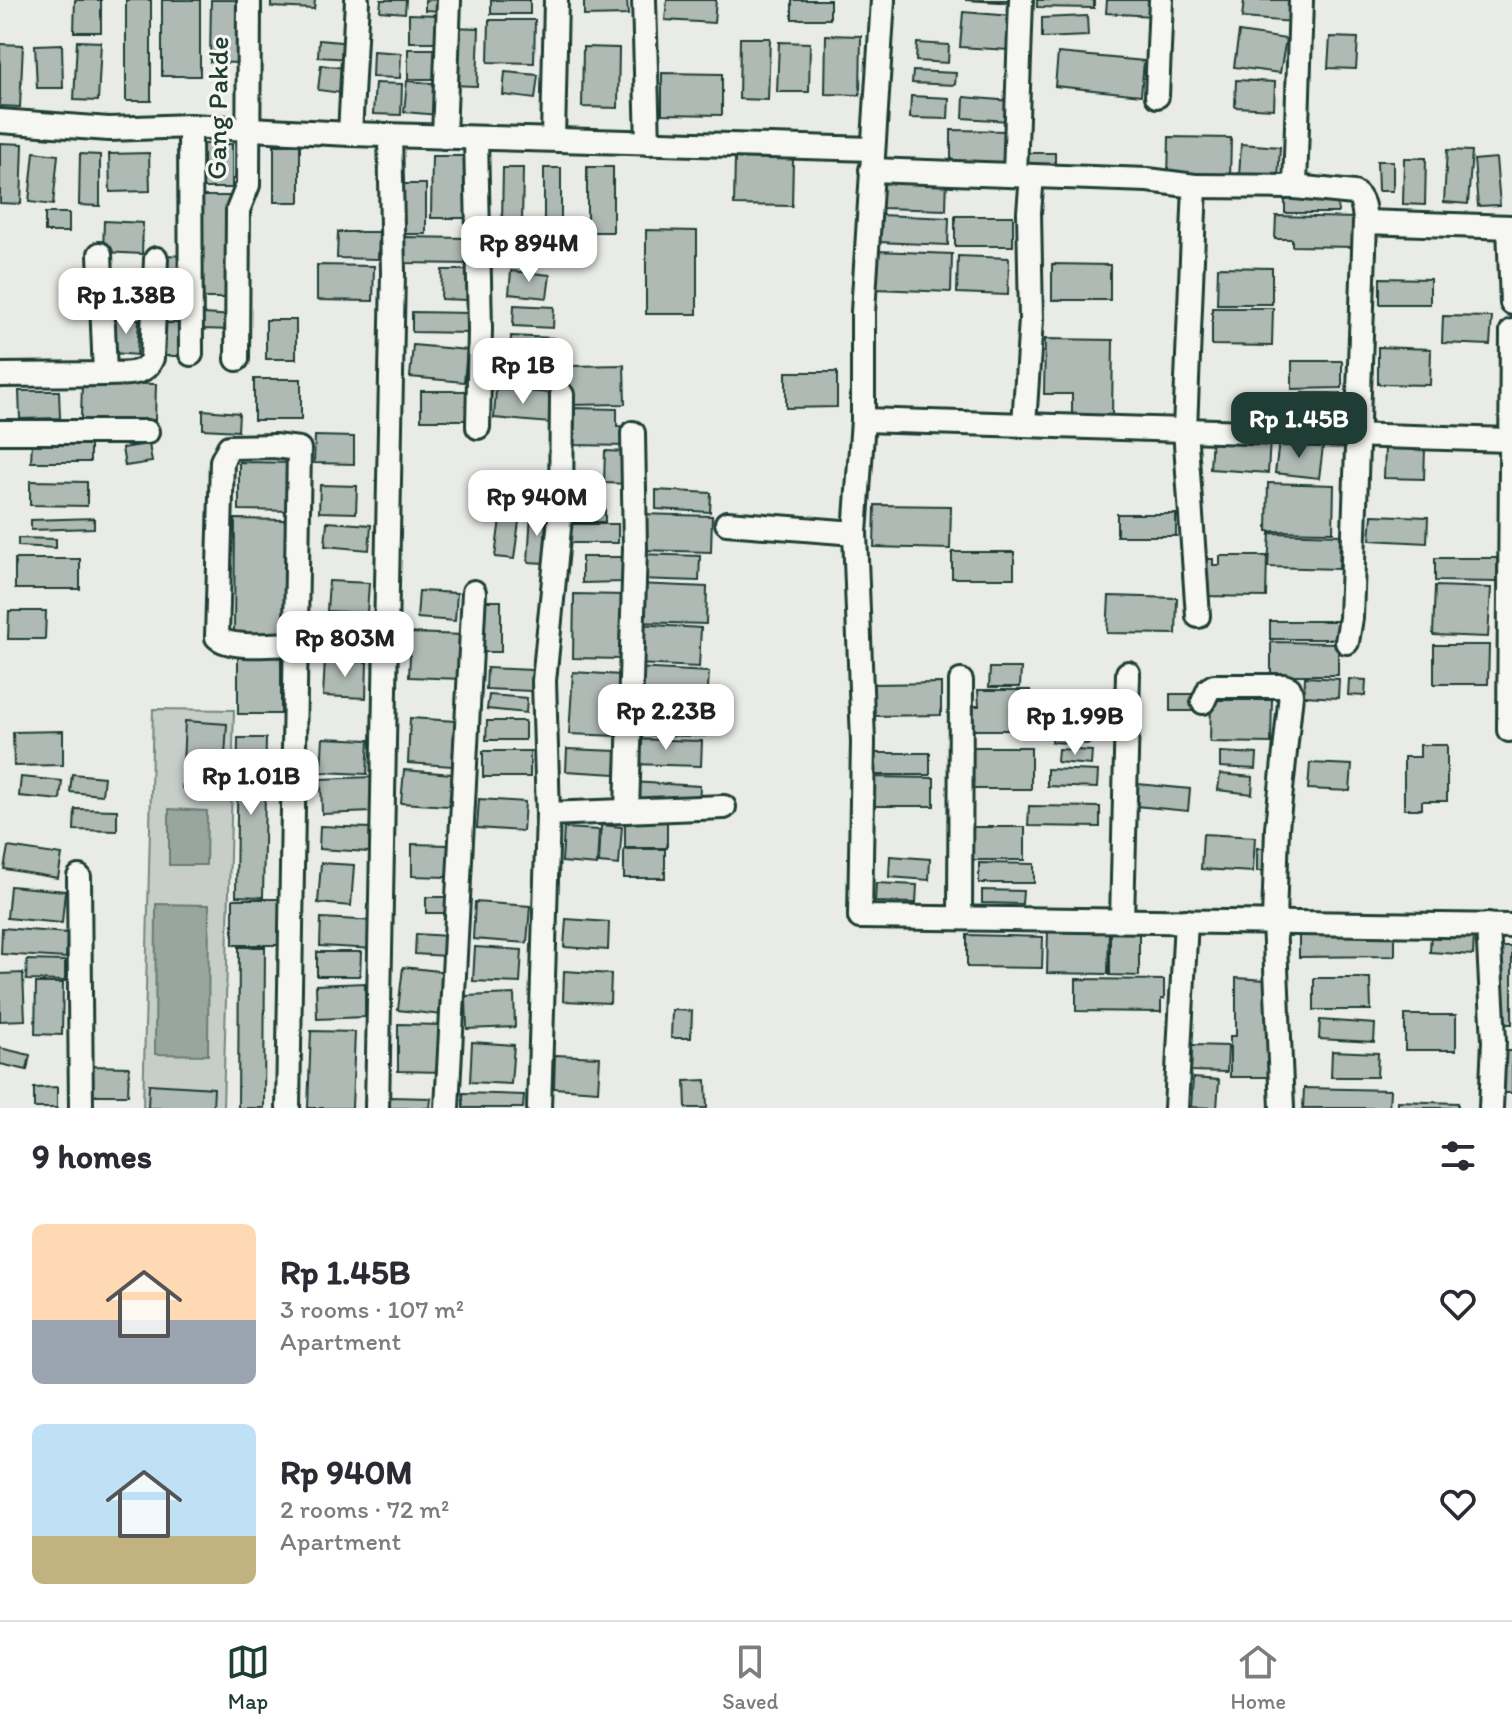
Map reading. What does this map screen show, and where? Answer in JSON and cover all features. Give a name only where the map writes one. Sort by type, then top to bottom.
[{"type":"street","name":"Gang Pakde","points":[[237,359],[238,210],[248,185],[249,0]]},
{"type":"street","points":[[350,134],[357,0]]},
{"type":"street","points":[[444,137],[449,0]]},
{"type":"street","points":[[553,139],[556,0]]},
{"type":"street","points":[[644,0],[648,143]]},
{"type":"street","points":[[883,0],[863,312],[863,420],[855,533],[863,742],[860,917],[1512,926]]},
{"type":"street","points":[[1021,0],[1024,176],[1029,212],[1031,320],[1024,424]]},
{"type":"street","points":[[1157,96],[1161,0]]},
{"type":"street","points":[[1295,187],[1301,0]]},
{"type":"street","points":[[0,121],[109,129],[190,126],[648,143],[872,160],[1024,176],[1148,180],[1195,186],[1295,187],[1354,193],[1360,196],[1365,222],[1351,618],[1347,642]]},
{"type":"street","points":[[190,126],[191,354]]},
{"type":"street","points":[[377,1108],[393,272],[390,135]]},
{"type":"street","points":[[476,138],[480,314],[478,427]]},
{"type":"street","points":[[1195,186],[1185,429],[1198,616]]},
{"type":"street","points":[[1365,222],[1511,227],[1512,303]]},
{"type":"street","points":[[100,254],[105,374]]},
{"type":"street","points":[[0,375],[140,372],[152,358],[156,259]]},
{"type":"street","points":[[1509,730],[1512,331]]},
{"type":"street","points":[[539,1108],[548,814],[544,681],[561,508],[562,395]]},
{"type":"street","points":[[863,420],[1509,440]]},
{"type":"street","points":[[0,432],[147,432]]},
{"type":"street","points":[[627,811],[635,548],[633,433]]},
{"type":"street","points":[[288,1108],[296,644],[299,449],[229,447],[222,461],[217,637],[221,642],[236,645],[296,644]]},
{"type":"street","points":[[727,523],[855,533]]},
{"type":"street","points":[[447,1108],[474,592]]},
{"type":"street","points":[[1122,920],[1128,673]]},
{"type":"street","points":[[960,918],[961,681]]},
{"type":"street","points":[[1203,702],[1209,689],[1214,686],[1284,686],[1289,688],[1291,694],[1277,828],[1274,921],[1282,1108]]},
{"type":"street","points":[[548,814],[724,807]]},
{"type":"street","points":[[79,877],[81,1108]]},
{"type":"street","points":[[1176,1108],[1186,921]]},
{"type":"street","points":[[1488,925],[1503,1042],[1491,1108]]},
{"type":"shaded area","points":[[153,709],[234,710],[223,1108],[143,1108]]},
{"type":"shaded area","points":[[169,809],[207,811],[206,865],[169,865]]},
{"type":"shaded area","points":[[156,904],[209,905],[208,1055],[155,1054]]},
{"type":"building","points":[[75,0],[101,0],[101,32],[74,32]]},
{"type":"building","points":[[126,0],[151,0],[151,101],[126,101]]},
{"type":"building","points":[[162,0],[200,0],[200,76],[162,76]]},
{"type":"building","points":[[211,0],[238,0],[238,63],[210,62]]},
{"type":"building","points":[[271,0],[315,0],[314,9],[271,7]]},
{"type":"building","points":[[381,0],[406,0],[405,13],[380,11]]},
{"type":"building","points":[[425,0],[441,0],[440,11],[425,10]]},
{"type":"building","points":[[491,0],[530,0],[530,14],[491,14]]},
{"type":"building","points":[[584,0],[627,0],[628,15],[584,16]]},
{"type":"building","points":[[667,0],[716,0],[714,23],[665,20]]},
{"type":"building","points":[[792,0],[830,0],[830,19],[792,19]]},
{"type":"building","points":[[965,0],[1016,0],[1016,3]]},
{"type":"building","points":[[1037,0],[1094,0],[1094,8],[1037,7]]},
{"type":"building","points":[[1107,0],[1153,0],[1151,16],[1106,13]]},
{"type":"building","points":[[1244,0],[1296,0],[1294,22],[1242,18]]},
{"type":"building","points":[[963,12],[1012,16],[1009,50],[960,47]]},
{"type":"building","points":[[409,14],[440,15],[440,42],[409,42]]},
{"type":"building","points":[[1087,16],[1088,36],[1042,38],[1042,18]]},
{"type":"building","points":[[489,20],[535,20],[534,63],[488,62]]},
{"type":"building","points":[[450,27],[479,28],[477,86],[448,85]]},
{"type":"building","points":[[1239,32],[1286,39],[1280,73],[1234,67]]},
{"type":"building","points":[[826,35],[861,36],[860,95],[825,94]]},
{"type":"building","points":[[1330,37],[1358,38],[1356,69],[1328,68]]},
{"type":"building","points":[[740,38],[770,38],[768,100],[739,99]]},
{"type":"building","points":[[319,40],[351,43],[350,59],[318,57]]},
{"type":"building","points":[[77,41],[101,42],[98,101],[74,100]]},
{"type":"building","points":[[779,42],[810,43],[809,92],[777,92]]},
{"type":"building","points":[[917,43],[949,45],[948,63],[916,61]]},
{"type":"building","points":[[0,44],[23,45],[20,107],[0,106]]},
{"type":"building","points":[[62,44],[63,88],[37,88],[35,45]]},
{"type":"building","points":[[583,47],[619,48],[618,108],[582,107]]},
{"type":"building","points":[[408,49],[442,49],[441,79],[408,79]]},
{"type":"building","points":[[373,51],[401,53],[400,78],[372,77]]},
{"type":"building","points":[[1058,53],[1144,61],[1141,95],[1055,86]]},
{"type":"building","points":[[321,65],[344,68],[341,93],[318,90]]},
{"type":"building","points":[[913,71],[956,73],[955,85],[912,83]]},
{"type":"building","points":[[505,72],[538,75],[535,99],[503,95]]},
{"type":"building","points":[[662,73],[722,74],[722,115],[662,114]]},
{"type":"building","points":[[1236,80],[1275,82],[1274,109],[1235,107]]},
{"type":"building","points":[[407,81],[441,84],[439,115],[404,112]]},
{"type":"building","points":[[375,83],[402,84],[401,115],[373,114]]},
{"type":"building","points":[[911,96],[949,98],[948,119],[910,118]]},
{"type":"building","points":[[964,97],[1011,101],[1009,121],[963,118]]},
{"type":"building","points":[[951,130],[1007,131],[1006,166],[951,165]]},
{"type":"building","points":[[1169,137],[1231,138],[1230,179],[1168,178]]},
{"type":"building","points":[[0,143],[23,144],[21,204],[0,203]]},
{"type":"building","points":[[201,144],[232,144],[232,188],[200,188]]},
{"type":"building","points":[[1241,144],[1280,147],[1278,180],[1239,177]]},
{"type":"building","points":[[274,145],[300,145],[300,202],[274,202]]},
{"type":"building","points":[[1447,150],[1472,151],[1468,204],[1444,202]]},
{"type":"building","points":[[34,152],[58,155],[53,205],[29,202]]},
{"type":"building","points":[[149,153],[150,191],[110,192],[109,154]]},
{"type":"building","points":[[1021,153],[1055,153],[1055,168],[1021,168]]},
{"type":"building","points":[[80,154],[100,155],[100,206],[79,205]]},
{"type":"building","points":[[432,156],[467,156],[466,218],[431,218]]},
{"type":"building","points":[[735,158],[793,159],[792,206],[734,205]]},
{"type":"building","points":[[1404,158],[1426,158],[1425,205],[1403,204]]},
{"type":"building","points":[[1496,158],[1500,205],[1478,206],[1474,160]]},
{"type":"building","points":[[1377,161],[1393,161],[1393,191],[1378,191]]},
{"type":"building","points":[[587,167],[613,167],[613,232],[587,232]]},
{"type":"building","points":[[503,168],[523,168],[522,223],[502,223]]},
{"type":"building","points":[[544,168],[561,168],[561,224],[544,224]]},
{"type":"building","points":[[883,174],[947,176],[946,210],[882,208]]},
{"type":"building","points":[[399,184],[426,184],[426,234],[399,234]]},
{"type":"building","points":[[1285,195],[1337,195],[1338,213],[1285,213]]},
{"type":"building","points":[[202,196],[229,196],[230,298],[203,298]]},
{"type":"building","points":[[45,213],[69,213],[69,232],[45,232]]},
{"type":"building","points":[[880,215],[949,218],[948,245],[878,242]]},
{"type":"building","points":[[955,216],[1013,216],[1013,246],[955,246]]},
{"type":"building","points":[[1276,216],[1357,218],[1356,247],[1292,246],[1292,239],[1275,239]]},
{"type":"building","points":[[104,221],[143,223],[142,254],[103,252]]},
{"type":"building","points":[[646,230],[697,231],[697,314],[646,314]]},
{"type":"building","points":[[338,232],[379,232],[378,259],[337,258]]},
{"type":"building","points":[[404,237],[468,238],[468,264],[404,263]]},
{"type":"building","points":[[517,244],[549,247],[547,265],[515,262]]},
{"type":"building","points":[[877,251],[952,254],[951,292],[876,289]]},
{"type":"building","points":[[164,255],[187,256],[184,308],[162,308]]},
{"type":"building","points":[[958,256],[1009,258],[1008,295],[957,293]]},
{"type":"building","points":[[1052,264],[1110,265],[1110,300],[1052,300]]},
{"type":"building","points":[[317,265],[374,266],[373,301],[317,300]]},
{"type":"building","points":[[1218,267],[1272,268],[1272,304],[1217,304]]},
{"type":"building","points":[[442,270],[467,270],[467,300],[441,299]]},
{"type":"building","points":[[511,271],[550,275],[547,298],[509,294]]},
{"type":"building","points":[[1380,278],[1430,279],[1430,304],[1380,304]]},
{"type":"building","points":[[514,305],[554,307],[553,328],[513,326]]},
{"type":"building","points":[[1212,308],[1273,308],[1272,346],[1212,345]]},
{"type":"building","points":[[412,312],[471,313],[471,333],[412,332]]},
{"type":"building","points":[[202,314],[235,316],[234,330],[201,329]]},
{"type":"building","points":[[1443,316],[1492,317],[1490,345],[1442,343]]},
{"type":"building","points":[[114,318],[139,319],[137,355],[113,353]]},
{"type":"building","points":[[266,320],[296,320],[296,359],[266,359]]},
{"type":"building","points":[[157,323],[186,323],[186,356],[157,356]]},
{"type":"building","points":[[511,336],[553,338],[552,369],[510,367]]},
{"type":"building","points":[[1045,339],[1113,340],[1112,418],[1072,417],[1072,394],[1044,394]]},
{"type":"building","points":[[413,345],[467,350],[464,382],[410,377]]},
{"type":"building","points":[[1378,347],[1431,349],[1430,385],[1378,384]]},
{"type":"building","points":[[1292,361],[1342,361],[1342,388],[1292,389]]},
{"type":"building","points":[[624,365],[625,404],[570,405],[570,366]]},
{"type":"building","points":[[786,372],[837,372],[837,407],[786,408]]},
{"type":"building","points":[[254,379],[301,379],[301,420],[254,420]]},
{"type":"building","points":[[82,383],[156,384],[155,420],[81,419]]},
{"type":"building","points":[[496,389],[552,393],[550,423],[494,418]]},
{"type":"building","points":[[19,391],[59,391],[60,418],[20,419]]},
{"type":"building","points":[[421,391],[473,391],[473,420],[421,420]]},
{"type":"building","points":[[1301,393],[1341,393],[1341,418],[1301,418]]},
{"type":"building","points":[[575,408],[617,409],[617,426],[627,427],[627,446],[574,445]]},
{"type":"building","points":[[203,410],[239,413],[238,431],[203,429]]},
{"type":"building","points":[[1212,435],[1270,439],[1268,473],[1210,469]]},
{"type":"building","points":[[315,436],[354,437],[354,464],[314,463]]},
{"type":"building","points":[[32,442],[90,443],[90,462],[31,462]]},
{"type":"building","points":[[1279,442],[1323,447],[1319,478],[1275,473]]},
{"type":"building","points":[[149,444],[152,462],[125,466],[122,448]]},
{"type":"building","points":[[1385,448],[1425,449],[1424,479],[1384,478]]},
{"type":"building","points":[[605,451],[630,452],[629,484],[604,483]]},
{"type":"building","points":[[239,462],[294,463],[294,511],[239,510]]},
{"type":"building","points":[[30,481],[87,482],[87,506],[30,505]]},
{"type":"building","points":[[1268,483],[1334,485],[1333,532],[1267,531]]},
{"type":"building","points":[[320,485],[357,486],[356,513],[319,512]]},
{"type":"building","points":[[571,487],[605,487],[605,522],[571,522]]},
{"type":"building","points":[[656,490],[711,493],[710,512],[656,509]]},
{"type":"building","points":[[875,505],[951,506],[950,549],[874,547]]},
{"type":"building","points":[[501,511],[520,514],[514,559],[495,557]]},
{"type":"building","points":[[531,512],[546,512],[544,563],[528,562]]},
{"type":"building","points":[[641,514],[712,516],[711,552],[639,550]]},
{"type":"building","points":[[1117,514],[1176,514],[1176,536],[1117,536]]},
{"type":"building","points":[[1372,515],[1428,517],[1427,543],[1370,540]]},
{"type":"building","points":[[94,518],[94,528],[31,530],[31,520]]},
{"type":"building","points":[[235,519],[286,520],[284,635],[234,634]]},
{"type":"building","points":[[327,522],[371,525],[369,550],[325,546]]},
{"type":"building","points":[[568,524],[618,524],[618,543],[568,543]]},
{"type":"building","points":[[1270,533],[1340,535],[1339,569],[1268,567]]},
{"type":"building","points":[[18,538],[56,539],[56,548],[18,546]]},
{"type":"building","points":[[952,552],[1014,552],[1014,578],[952,578]]},
{"type":"building","points":[[638,554],[700,556],[699,581],[637,579]]},
{"type":"building","points":[[1220,556],[1267,556],[1266,597],[1201,596],[1196,559],[1213,559],[1213,565],[1220,565]]},
{"type":"building","points":[[582,557],[622,557],[622,582],[582,583]]},
{"type":"building","points":[[1435,558],[1497,558],[1497,582],[1435,581]]},
{"type":"building","points":[[15,559],[80,559],[80,589],[15,589]]},
{"type":"building","points":[[329,581],[369,583],[367,613],[327,611]]},
{"type":"building","points":[[637,584],[707,587],[706,624],[636,622]]},
{"type":"building","points":[[1435,586],[1491,588],[1488,637],[1433,635]]},
{"type":"building","points":[[419,591],[457,593],[455,621],[417,618]]},
{"type":"building","points":[[574,594],[625,595],[623,659],[573,658]]},
{"type":"building","points":[[1109,596],[1177,598],[1176,634],[1107,633]]},
{"type":"building","points":[[483,601],[501,601],[501,652],[483,652]]},
{"type":"building","points":[[9,611],[46,611],[45,639],[8,639]]},
{"type":"building","points":[[1270,621],[1338,621],[1338,639],[1270,639]]},
{"type":"building","points":[[335,623],[367,624],[366,650],[333,649]]},
{"type":"building","points":[[637,624],[701,628],[699,667],[635,664]]},
{"type":"building","points":[[411,633],[463,635],[462,679],[409,677]]},
{"type":"building","points":[[1271,642],[1338,643],[1338,675],[1271,675]]},
{"type":"building","points":[[1434,645],[1489,645],[1488,684],[1434,684]]},
{"type":"building","points":[[238,646],[281,646],[281,714],[238,714]]},
{"type":"building","points":[[325,660],[367,662],[366,698],[323,696]]},
{"type":"building","points":[[487,668],[532,670],[531,691],[486,689]]},
{"type":"building","points":[[634,668],[709,672],[707,704],[632,700]]},
{"type":"building","points":[[990,668],[1021,668],[1020,687],[989,687]]},
{"type":"building","points":[[573,672],[621,675],[618,736],[569,734]]},
{"type":"building","points":[[1305,677],[1339,679],[1338,698],[1304,696]]},
{"type":"building","points":[[1349,679],[1366,680],[1365,696],[1348,695]]},
{"type":"building","points":[[941,683],[941,715],[871,716],[871,684]]},
{"type":"building","points":[[978,690],[1030,690],[1031,730],[964,730],[963,706],[979,706]]},
{"type":"building","points":[[1170,694],[1195,694],[1195,711],[1170,711]]},
{"type":"building","points":[[489,695],[527,698],[526,713],[487,709]]},
{"type":"building","points":[[1211,700],[1272,700],[1271,743],[1210,742]]},
{"type":"building","points":[[1051,702],[1090,704],[1089,724],[1050,721]]},
{"type":"building","points":[[639,708],[705,709],[705,736],[631,735]]},
{"type":"building","points":[[410,718],[455,721],[452,766],[408,763]]},
{"type":"building","points":[[185,721],[227,724],[223,790],[182,788]]},
{"type":"building","points":[[487,721],[525,721],[525,740],[486,740]]},
{"type":"building","points":[[1053,730],[1090,732],[1089,744],[1052,742]]},
{"type":"building","points":[[63,731],[63,765],[14,766],[13,732]]},
{"type":"building","points":[[238,738],[266,738],[263,897],[236,896]]},
{"type":"building","points":[[323,738],[369,740],[367,774],[321,772]]},
{"type":"building","points":[[631,739],[702,741],[701,766],[630,764]]},
{"type":"building","points":[[1420,745],[1447,745],[1447,801],[1422,801],[1422,809],[1404,809],[1404,757],[1420,757]]},
{"type":"building","points":[[963,747],[1031,747],[1031,789],[963,789]]},
{"type":"building","points":[[567,749],[617,751],[615,774],[566,771]]},
{"type":"building","points":[[1058,749],[1092,751],[1091,765],[1057,762]]},
{"type":"building","points":[[483,751],[530,751],[530,777],[483,777]]},
{"type":"building","points":[[1220,752],[1257,754],[1256,769],[1220,767]]},
{"type":"building","points":[[869,753],[930,753],[930,775],[869,775]]},
{"type":"building","points":[[1310,763],[1352,765],[1350,791],[1308,789]]},
{"type":"building","points":[[1047,769],[1098,771],[1097,788],[1047,786]]},
{"type":"building","points":[[404,770],[452,774],[449,806],[401,803]]},
{"type":"building","points":[[72,774],[104,777],[102,795],[70,792]]},
{"type":"building","points":[[1220,774],[1253,777],[1252,794],[1218,790]]},
{"type":"building","points":[[21,777],[62,781],[60,800],[19,796]]},
{"type":"building","points":[[372,777],[373,812],[322,814],[321,779]]},
{"type":"building","points":[[869,777],[934,778],[934,806],[868,806]]},
{"type":"building","points":[[631,782],[700,786],[699,808],[629,804]]},
{"type":"building","points":[[1138,784],[1190,789],[1188,811],[1136,806]]},
{"type":"building","points":[[479,799],[525,802],[523,831],[477,828]]},
{"type":"building","points":[[1029,806],[1100,807],[1100,827],[1028,826]]},
{"type":"building","points":[[75,809],[117,810],[117,831],[74,830]]},
{"type":"building","points":[[625,816],[667,816],[667,848],[625,848]]},
{"type":"building","points":[[601,825],[622,827],[619,865],[599,863]]},
{"type":"building","points":[[320,826],[370,828],[369,852],[319,849]]},
{"type":"building","points":[[964,827],[1025,827],[1025,860],[964,860]]},
{"type":"building","points":[[564,828],[599,830],[597,865],[562,862]]},
{"type":"building","points":[[1203,834],[1255,837],[1253,872],[1201,869]]},
{"type":"building","points":[[412,844],[448,845],[447,877],[412,876]]},
{"type":"building","points":[[8,847],[62,855],[58,878],[4,869]]},
{"type":"building","points":[[1257,848],[1270,848],[1270,871],[1257,871]]},
{"type":"building","points":[[624,849],[665,849],[665,878],[624,878]]},
{"type":"building","points":[[890,856],[930,859],[929,880],[889,877]]},
{"type":"building","points":[[321,863],[354,865],[351,906],[318,903]]},
{"type":"building","points":[[979,863],[1034,864],[1034,883],[979,883]]},
{"type":"building","points":[[876,883],[917,885],[916,903],[875,902]]},
{"type":"building","points":[[10,886],[65,891],[62,923],[7,918]]},
{"type":"building","points":[[982,890],[1023,891],[1022,904],[982,903]]},
{"type":"building","points":[[426,897],[449,897],[449,913],[426,913]]},
{"type":"building","points":[[233,899],[280,899],[280,945],[233,945]]},
{"type":"building","points":[[475,902],[530,906],[527,943],[473,939]]},
{"type":"building","points":[[321,918],[377,921],[376,949],[320,946]]},
{"type":"building","points":[[566,919],[609,922],[608,950],[564,947]]},
{"type":"building","points":[[2,928],[67,933],[66,958],[1,954]]},
{"type":"building","points":[[1048,928],[1109,929],[1108,974],[1047,973]]},
{"type":"building","points":[[1110,929],[1139,929],[1139,976],[1110,975]]},
{"type":"building","points":[[1431,932],[1474,934],[1473,955],[1430,952]]},
{"type":"building","points":[[416,934],[448,936],[446,956],[415,954]]},
{"type":"building","points":[[1299,934],[1395,934],[1395,956],[1299,957]]},
{"type":"building","points":[[967,935],[1043,937],[1042,968],[967,967]]},
{"type":"building","points":[[239,947],[265,947],[264,1108],[238,1108]]},
{"type":"building","points":[[475,947],[522,950],[520,983],[473,981]]},
{"type":"building","points":[[1501,947],[1512,947],[1512,1024],[1498,1024]]},
{"type":"building","points":[[317,952],[361,952],[360,976],[317,976]]},
{"type":"building","points":[[27,960],[65,961],[65,981],[26,980]]},
{"type":"building","points":[[403,967],[447,972],[442,1015],[398,1010]]},
{"type":"building","points":[[564,971],[611,974],[610,1003],[563,1001]]},
{"type":"building","points":[[23,973],[25,1020],[0,1021],[0,974]]},
{"type":"building","points":[[1236,978],[1266,980],[1275,1077],[1230,1077],[1230,1036],[1236,1036]]},
{"type":"building","points":[[1314,978],[1370,978],[1371,1010],[1314,1010]]},
{"type":"building","points":[[1076,979],[1164,980],[1161,1012],[1076,1011]]},
{"type":"building","points":[[36,983],[63,983],[62,1035],[35,1034]]},
{"type":"building","points":[[365,983],[365,1017],[317,1019],[316,985]]},
{"type":"building","points":[[514,994],[515,1027],[467,1029],[466,996]]},
{"type":"building","points":[[672,1010],[692,1011],[691,1038],[671,1038]]},
{"type":"building","points":[[1405,1015],[1456,1015],[1456,1050],[1405,1050]]},
{"type":"building","points":[[1320,1020],[1375,1024],[1374,1042],[1319,1039]]},
{"type":"building","points":[[398,1024],[443,1025],[442,1072],[398,1071]]},
{"type":"building","points":[[311,1031],[355,1032],[352,1108],[308,1108]]},
{"type":"building","points":[[472,1042],[514,1045],[511,1084],[470,1082]]},
{"type":"building","points":[[1192,1045],[1228,1046],[1227,1072],[1191,1071]]},
{"type":"building","points":[[0,1048],[30,1055],[27,1070],[0,1064]]},
{"type":"building","points":[[1332,1051],[1378,1053],[1377,1077],[1331,1077]]},
{"type":"building","points":[[1501,1051],[1512,1051],[1512,1093],[1503,1093]]},
{"type":"building","points":[[555,1055],[600,1057],[598,1091],[554,1088]]},
{"type":"building","points":[[90,1066],[129,1067],[128,1095],[89,1095]]},
{"type":"building","points":[[1193,1078],[1219,1080],[1217,1108],[1191,1107]]},
{"type":"building","points":[[706,1080],[707,1108],[686,1108],[685,1081]]},
{"type":"building","points":[[149,1084],[214,1088],[213,1108],[148,1108]]},
{"type":"building","points":[[57,1087],[57,1108],[34,1108],[34,1088]]},
{"type":"building","points":[[1304,1088],[1390,1090],[1389,1108],[1303,1108]]},
{"type":"building","points":[[463,1093],[524,1095],[523,1108],[463,1108]]},
{"type":"building","points":[[390,1097],[431,1098],[430,1108],[390,1108]]},
{"type":"building","points":[[1397,1101],[1458,1103],[1458,1108],[1397,1108]]}]
